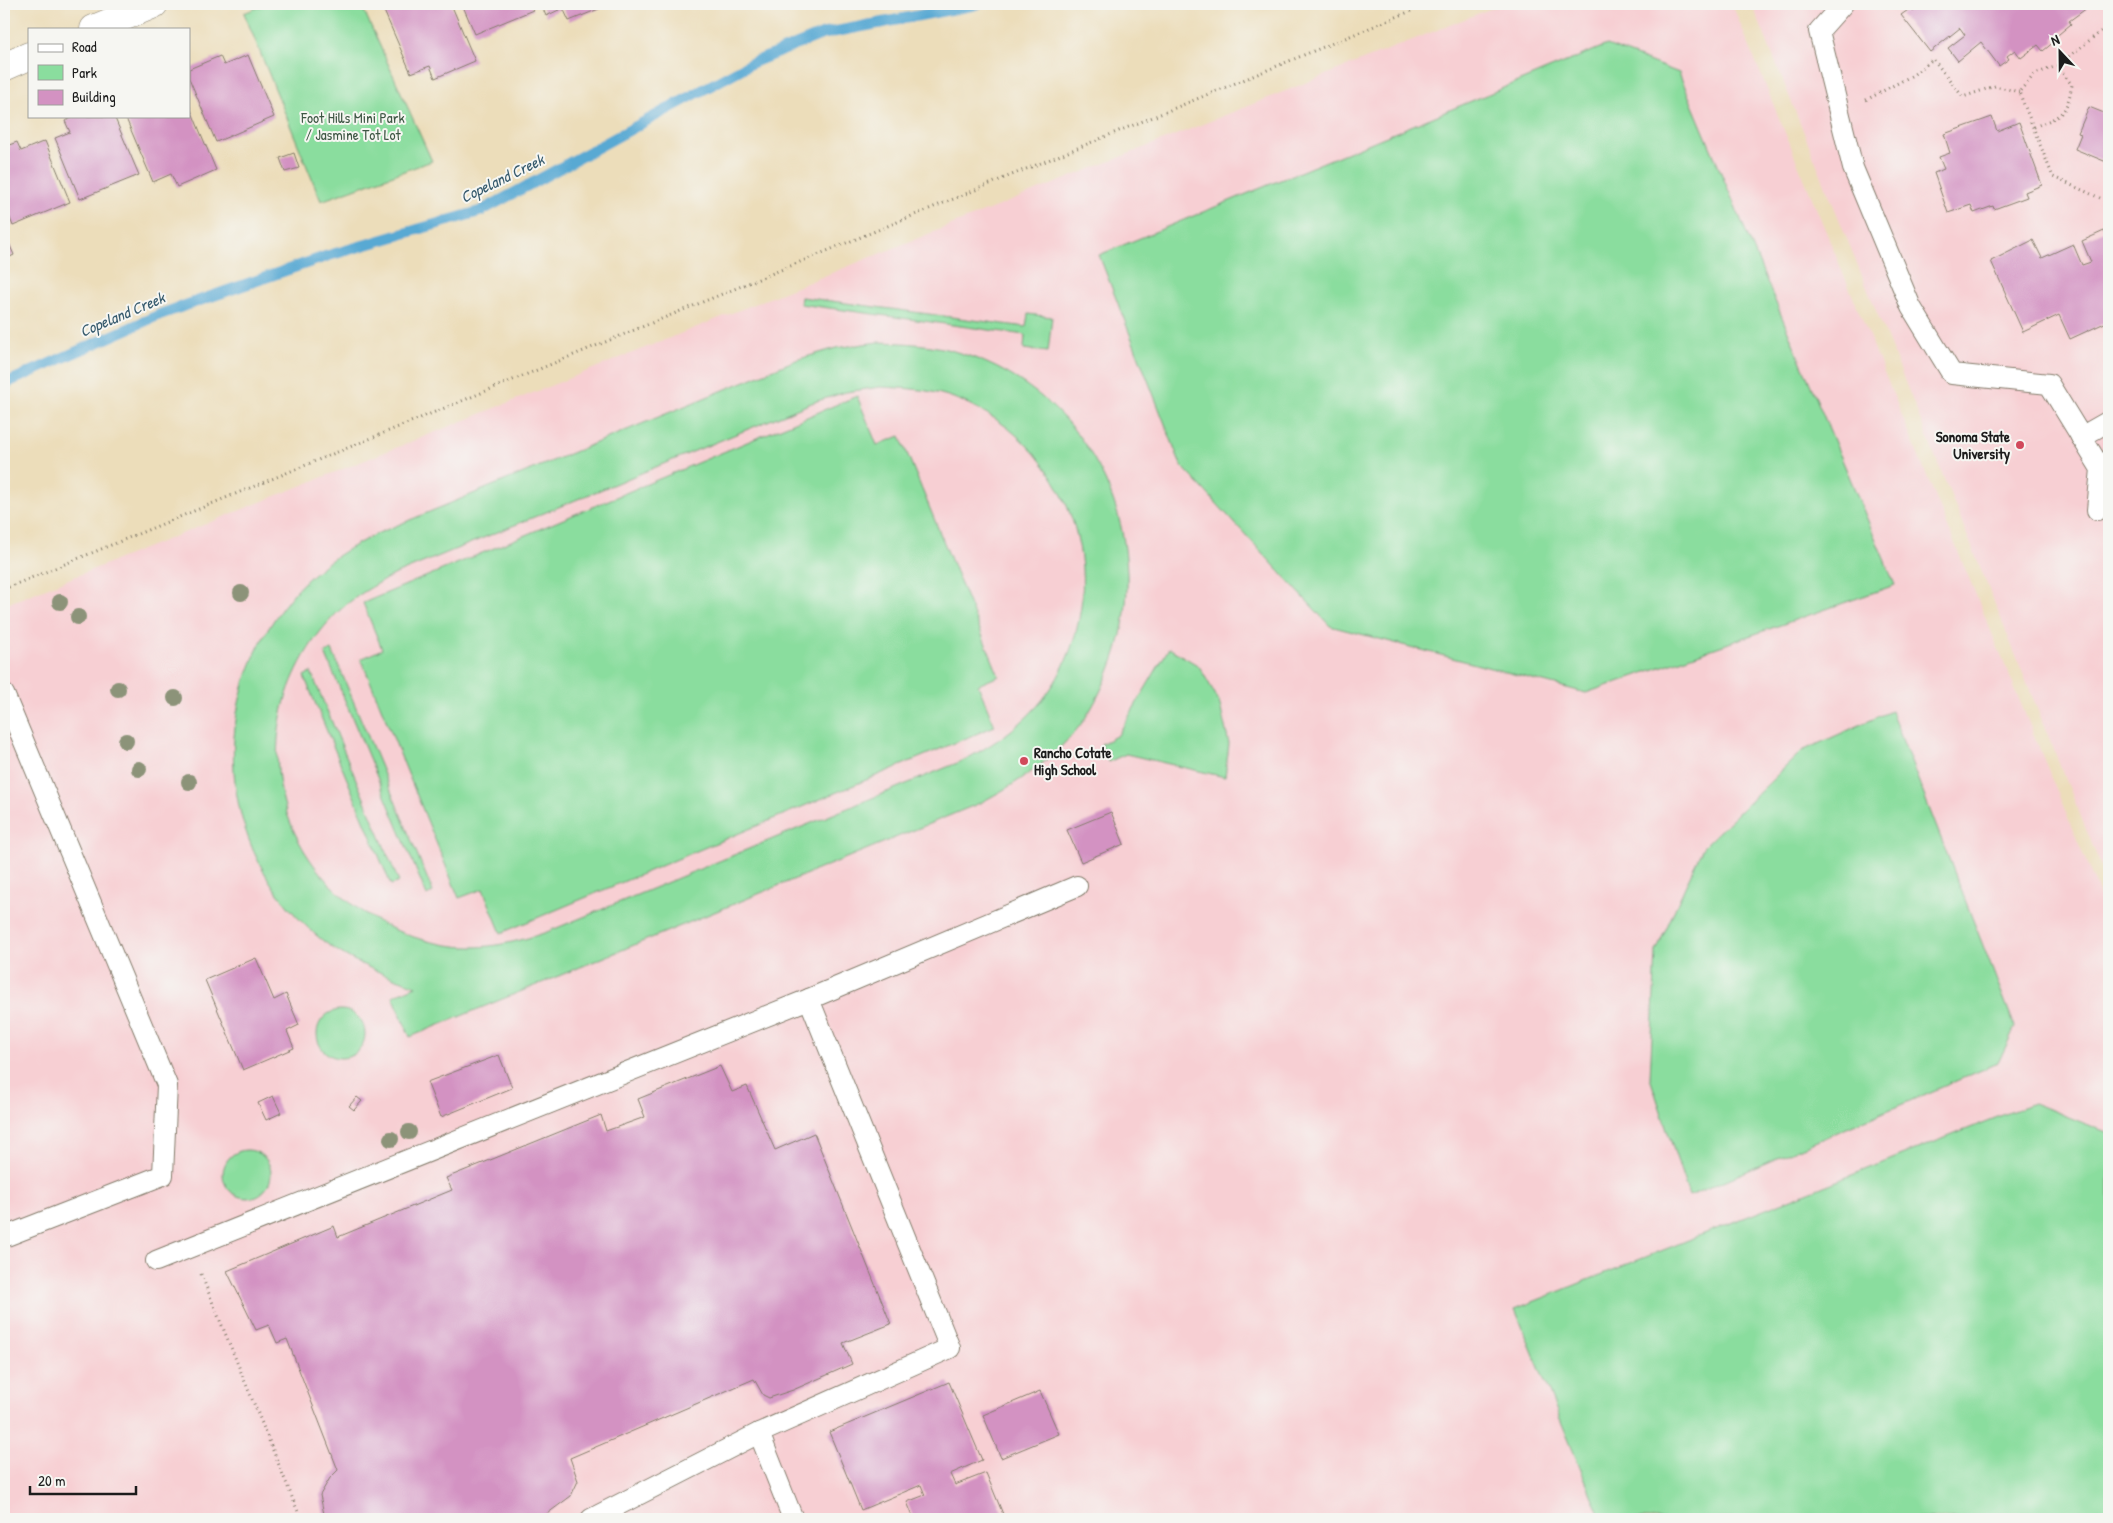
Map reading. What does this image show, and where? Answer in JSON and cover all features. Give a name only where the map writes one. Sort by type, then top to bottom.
[{"type":"street","points":[[96,28],[154,4]]},
{"type":"street","points":[[4,67],[28,56]]},
{"type":"lane","points":[[1843,4],[1819,31],[1853,168],[1911,307],[1952,374],[2049,384],[2101,469],[2097,510]]},
{"type":"lane","points":[[2081,437],[2109,421]]},
{"type":"lane","points":[[4,694],[167,1084],[163,1175],[9,1235]]},
{"type":"lane","points":[[156,1261],[809,999],[1077,886]]},
{"type":"lane","points":[[591,1519],[759,1433],[950,1348],[809,999]]},
{"type":"lane","points":[[759,1433],[793,1519]]},
{"type":"path","points":[[4,589],[1428,4]]},
{"type":"path","points":[[2020,92],[2035,74],[2057,66],[2109,26]]},
{"type":"path","points":[[1839,112],[1913,75],[1932,59],[1963,97],[1995,86],[2020,92]]},
{"type":"path","points":[[2034,127],[2057,117],[2068,105],[2072,85],[2057,66]]},
{"type":"path","points":[[2020,92],[2053,177],[2109,202]]},
{"type":"path","points":[[191,1246],[301,1519]]},
{"type":"shaded area","name":"Rancho Cotate High School","points":[[1502,4],[1732,4],[2109,917],[2109,1519],[4,1519],[4,605]]},
{"type":"shaded area","name":"Sonoma State University","points":[[1752,4],[2109,4],[2109,886]]},
{"type":"green space","name":"Foot Hills Mini Park / Jasmine Tot Lot","points":[[266,4],[361,4],[432,161],[321,201],[244,13]]},
{"type":"green space","points":[[1607,45],[1679,73],[1895,585],[1586,693],[1330,626],[1181,465],[1099,255]]},
{"type":"green space","points":[[801,297],[1026,327],[1028,314],[1052,317],[1048,352],[1024,349],[1025,335],[800,304]]},
{"type":"green space","points":[[888,342],[930,346],[960,353],[1007,373],[1048,402],[1080,438],[1105,480],[1121,526],[1127,574],[1123,623],[1109,672],[1087,715],[1078,728],[1045,762],[980,803],[410,1037],[393,996],[416,986],[351,959],[316,935],[282,900],[258,860],[242,817],[234,772],[235,726],[245,681],[263,638],[299,587],[320,568],[368,538],[796,360],[836,348]],"holes":[[[880,387],[914,389],[940,394],[988,414],[1021,440],[1048,471],[1067,507],[1079,547],[1082,588],[1077,630],[1061,671],[1052,686],[1042,700],[1019,724],[992,744],[962,761],[547,932],[513,942],[490,946],[466,947],[410,936],[371,917],[337,892],[310,860],[291,823],[279,782],[278,739],[287,694],[297,669],[311,645],[337,613],[359,595],[398,573],[814,402],[846,392]]]},
{"type":"green space","points":[[857,396],[877,445],[900,436],[999,676],[978,685],[995,726],[501,933],[483,889],[459,898],[361,659],[382,649],[363,603]]},
{"type":"green space","points":[[1169,648],[1199,666],[1219,701],[1229,744],[1225,777],[1126,754],[1108,762],[1101,744],[1118,735]]},
{"type":"green space","points":[[332,650],[433,892],[427,896],[325,653]]},
{"type":"green space","points":[[311,672],[399,882],[391,885],[304,676]]},
{"type":"green space","points":[[1891,711],[2015,1027],[1998,1063],[1689,1196],[1650,1078],[1656,951],[1703,847],[1802,751]]},
{"type":"green space","points":[[341,1010],[350,1012],[358,1017],[363,1025],[365,1034],[363,1043],[358,1051],[350,1056],[341,1058],[332,1056],[324,1051],[319,1043],[317,1034],[319,1025],[324,1017],[332,1012]]},
{"type":"green space","points":[[2033,1103],[2109,1133],[2109,1519],[1601,1519],[1515,1309]]},
{"type":"green space","points":[[242,1150],[252,1150],[264,1157],[271,1169],[271,1179],[264,1191],[252,1198],[242,1198],[234,1194],[227,1187],[223,1179],[223,1169],[227,1161],[234,1154]]},
{"type":"building","points":[[381,4],[451,4],[475,61],[435,78],[430,66],[411,73]]},
{"type":"building","points":[[462,4],[530,4],[533,10],[475,34]]},
{"type":"building","points":[[541,4],[611,4],[569,21],[563,8],[546,16]]},
{"type":"building","points":[[1922,4],[2084,4],[2087,8],[2069,21],[2071,24],[2053,39],[2055,41],[2043,51],[2038,45],[2021,58],[2015,50],[2007,56],[2009,59],[1999,66],[1981,42],[1958,61],[1948,48],[1965,35],[1960,28],[1930,52],[1901,15],[1911,8],[1913,11]]},
{"type":"building","points":[[248,55],[274,117],[216,142],[190,80],[190,69],[220,56],[224,65]]},
{"type":"building","points":[[190,107],[216,170],[177,187],[171,174],[153,182],[126,118],[190,118]]},
{"type":"building","points":[[2089,107],[2109,115],[2109,163],[2075,149],[2081,134],[2078,133]]},
{"type":"building","points":[[1992,117],[1997,131],[2019,122],[2042,185],[2025,192],[2027,197],[1994,209],[1993,206],[1974,213],[1971,205],[1948,213],[1934,173],[1944,169],[1939,157],[1950,153],[1944,134]]},
{"type":"building","points":[[72,118],[115,118],[139,175],[80,199],[55,138],[70,132],[65,121]]},
{"type":"building","points":[[45,141],[70,202],[13,226],[4,203],[4,147],[17,142],[21,151]]},
{"type":"building","points":[[294,153],[299,168],[285,172],[280,158]]},
{"type":"building","points":[[2104,231],[2107,237],[2109,236],[2109,321],[2070,339],[2059,315],[2023,332],[1991,261],[2033,240],[2042,258],[2073,244],[2082,265],[2091,262],[2082,241]]},
{"type":"building","points":[[4,232],[14,255],[4,260]]},
{"type":"building","points":[[1111,812],[1124,844],[1081,862],[1067,830]]},
{"type":"building","points":[[256,958],[274,1000],[286,994],[299,1025],[287,1031],[294,1048],[243,1070],[205,980]]},
{"type":"building","points":[[499,1055],[512,1088],[441,1117],[427,1082]]},
{"type":"building","points":[[720,1066],[732,1092],[747,1086],[775,1150],[814,1133],[891,1324],[843,1343],[852,1364],[793,1390],[769,1398],[763,1395],[754,1379],[570,1458],[578,1481],[571,1496],[540,1519],[325,1519],[320,1495],[330,1478],[338,1470],[287,1339],[277,1343],[269,1325],[256,1330],[227,1271],[334,1226],[338,1237],[452,1190],[446,1178],[601,1115],[606,1131],[645,1117],[638,1099]]},
{"type":"building","points":[[273,1096],[281,1113],[266,1120],[258,1103]]},
{"type":"building","points":[[357,1097],[362,1101],[354,1110],[349,1106]]},
{"type":"building","points":[[949,1382],[982,1460],[950,1474],[955,1485],[986,1473],[1005,1519],[914,1519],[907,1502],[925,1495],[921,1485],[861,1510],[829,1432]]},
{"type":"building","points":[[1040,1391],[1059,1434],[1001,1458],[983,1415]]},
{"type":"waterway","name":"Copeland Creek","points":[[4,384],[161,314],[327,256],[481,211],[752,63],[823,34],[979,4]]},
{"type":"place","name":"Sonoma State University","points":[[2020,445]]},
{"type":"place","name":"Rancho Cotate High School","points":[[1024,761]]}]
